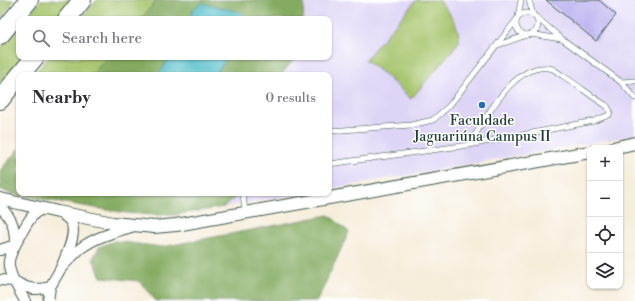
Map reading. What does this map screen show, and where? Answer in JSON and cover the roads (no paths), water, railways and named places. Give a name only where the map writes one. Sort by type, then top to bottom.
[{"type":"highway","points":[[0,34],[29,0]]},
{"type":"highway","points":[[69,16],[82,0]]},
{"type":"highway","points":[[23,72],[33,60]]},
{"type":"highway","points":[[0,100],[16,81]]},
{"type":"street","points":[[0,34],[17,0]]},
{"type":"street","points":[[623,146],[635,143]]},
{"type":"street","points":[[0,199],[113,223],[154,227],[176,225],[587,153]]},
{"type":"street","points":[[0,207],[12,223],[15,231],[15,245]]},
{"type":"street","points":[[25,301],[9,270],[10,255],[32,216],[38,211],[45,209]]},
{"type":"street","points":[[48,301],[50,287],[61,268],[73,236],[74,228],[70,220],[58,212]]},
{"type":"street","points":[[61,268],[81,249],[93,241],[106,235],[135,226]]},
{"type":"street","points":[[0,250],[15,245]]},
{"type":"street","points":[[0,280],[14,281],[25,287],[36,290],[50,287]]},
{"type":"lane","points":[[521,0],[515,24],[517,30],[522,34],[562,39]]},
{"type":"lane","points":[[497,45],[529,35],[537,29],[538,23],[529,0]]},
{"type":"lane","points":[[332,131],[411,126],[433,120],[449,106],[517,18],[522,13],[526,12],[535,16],[562,39],[621,82],[635,98]]},
{"type":"lane","points":[[332,164],[469,145],[594,121],[604,118],[610,111],[607,106],[553,70],[542,68],[528,72],[516,80],[498,98],[469,145]]},
{"type":"lane","points":[[621,82],[635,81]]},
{"type":"lane","points":[[243,196],[245,212]]},
{"type":"water","points":[[202,3],[239,12],[245,16],[191,16],[193,9]]},
{"type":"water","points":[[167,60],[226,60],[216,72],[160,72]]},
{"type":"place","name":"Faculdade Jaguariúna Campus II","points":[[482,105]]}]
